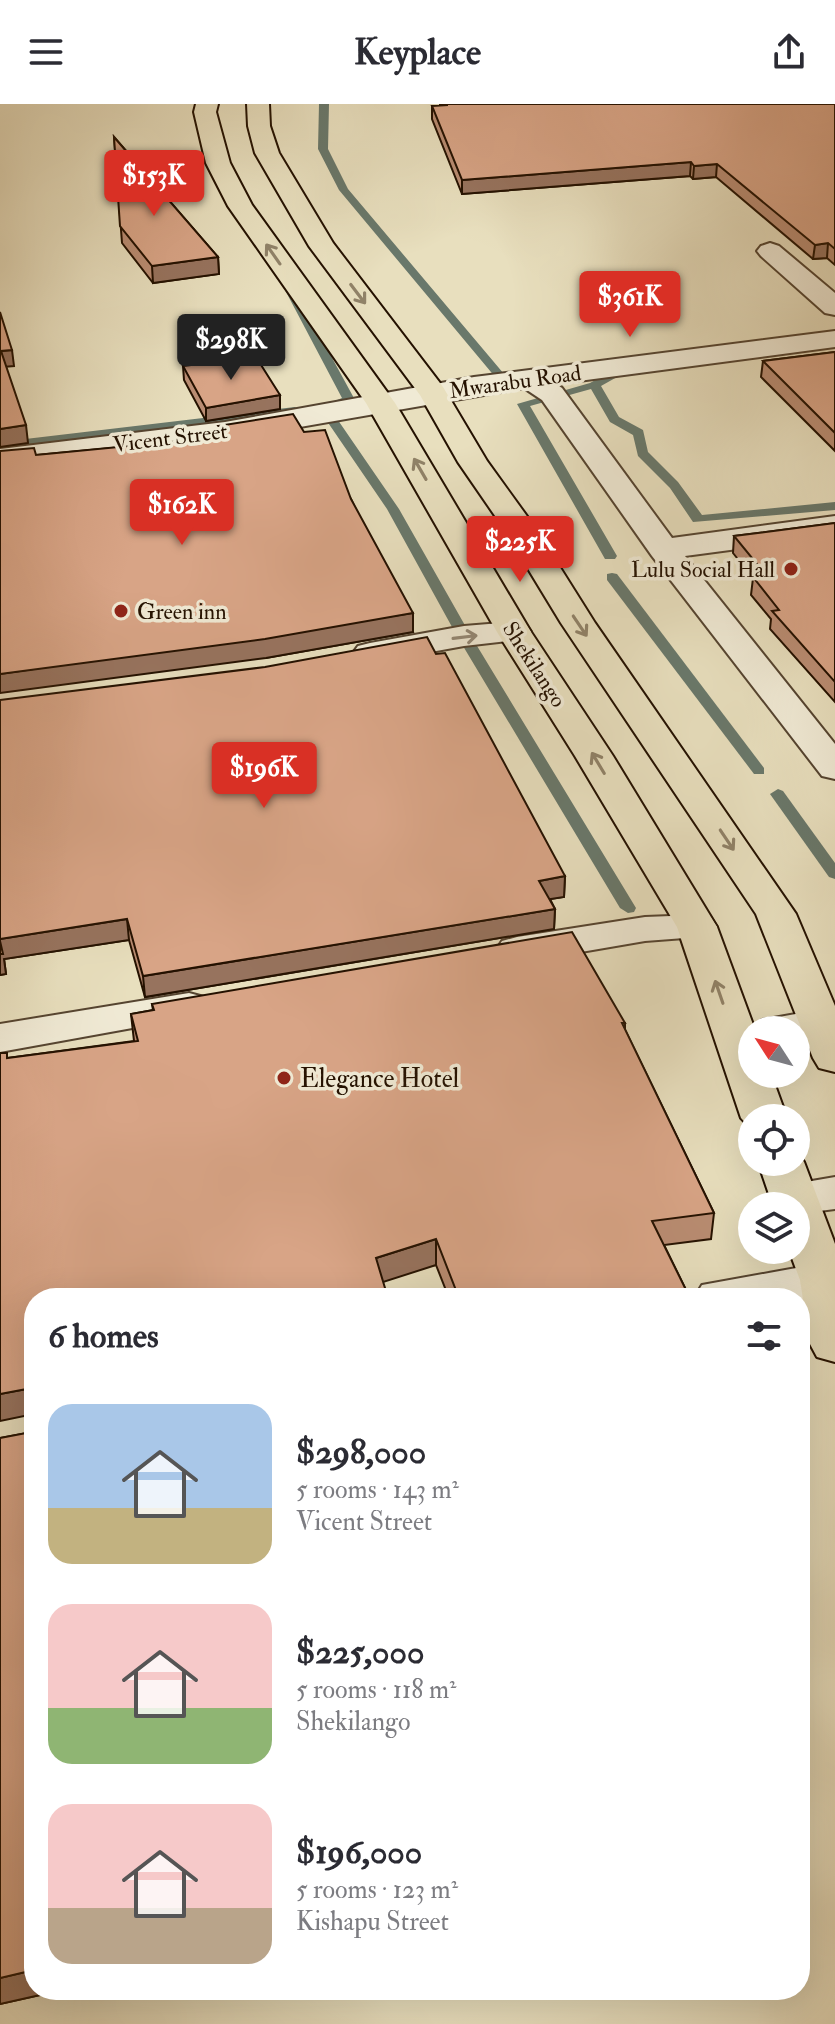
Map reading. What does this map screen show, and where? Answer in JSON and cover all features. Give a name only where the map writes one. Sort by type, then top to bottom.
[{"type":"main road","name":"Shekilango","points":[[207,104],[205,112],[218,163],[240,206],[380,403],[514,632],[594,756],[697,927],[738,1022]]},
{"type":"main road","points":[[258,104],[259,126],[267,153],[296,204],[322,246],[433,393],[473,462],[518,526],[578,623],[776,914],[830,1033]]},
{"type":"main road","points":[[803,1184],[835,1344]]},
{"type":"street","points":[[770,251],[835,307]]},
{"type":"street","name":"Mwarabu Road","points":[[433,393],[835,339]]},
{"type":"street","points":[[528,378],[552,394],[663,549],[832,758]]},
{"type":"street","name":"Vicent Street","points":[[0,458],[225,431],[433,393]]},
{"type":"street","points":[[663,549],[835,526]]},
{"type":"street","points":[[342,658],[464,636],[514,632]]},
{"type":"street","points":[[472,958],[645,929],[697,927]]},
{"type":"street","points":[[0,1038],[220,1000]]},
{"type":"street","points":[[810,1032],[830,1033]]},
{"type":"street","points":[[777,1288],[824,1280]]},
{"type":"building","points":[[835,104],[835,249],[828,243],[815,245],[717,164],[694,166],[691,162],[462,180],[432,106]]},
{"type":"building","points":[[114,137],[218,257],[152,266],[120,226]]},
{"type":"building","points":[[0,312],[12,350],[1,351],[26,425],[0,429]]},
{"type":"building","points":[[835,352],[835,433],[763,361]]},
{"type":"building","points":[[256,357],[280,395],[206,408],[183,366]]},
{"type":"building","points":[[293,414],[304,432],[325,430],[351,499],[413,613],[265,639],[0,674],[0,451],[34,448],[36,455],[223,437],[218,426]]},
{"type":"building","name":"Lulu Social Hall","points":[[835,523],[835,682],[772,611],[779,610],[753,577],[766,575],[734,536]]},
{"type":"building","points":[[427,637],[436,654],[445,653],[565,876],[539,881],[555,909],[143,976],[127,919],[0,939],[0,700],[265,667]]},
{"type":"building","points":[[572,932],[625,1023],[622,1023],[714,1213],[652,1221],[685,1288],[455,1288],[436,1239],[376,1258],[385,1288],[24,1288],[24,1390],[0,1394],[0,1053],[7,1053],[7,1058],[138,1041],[131,1014],[154,1010],[152,1004]]},
{"type":"building","points":[[24,1434],[24,1972],[0,1978],[0,1438]]},
{"type":"waterway","points":[[324,104],[323,149],[344,190],[500,376]]},
{"type":"waterway","points":[[290,290],[349,400],[324,408],[393,509],[464,636],[628,908]]},
{"type":"waterway","points":[[594,385],[614,374],[627,372]]},
{"type":"waterway","points":[[594,385],[614,419],[639,433],[642,453],[674,485],[698,519],[835,506]]},
{"type":"waterway","points":[[594,385],[523,404],[610,556]]},
{"type":"waterway","points":[[0,446],[295,411]]},
{"type":"waterway","points":[[612,577],[759,771]]},
{"type":"waterway","points":[[778,794],[835,874]]},
{"type":"place","name":"Lulu Social Hall","points":[[791,569]]},
{"type":"place","name":"Green inn","points":[[121,611]]},
{"type":"place","name":"Elegance Hotel","points":[[284,1078]]}]
